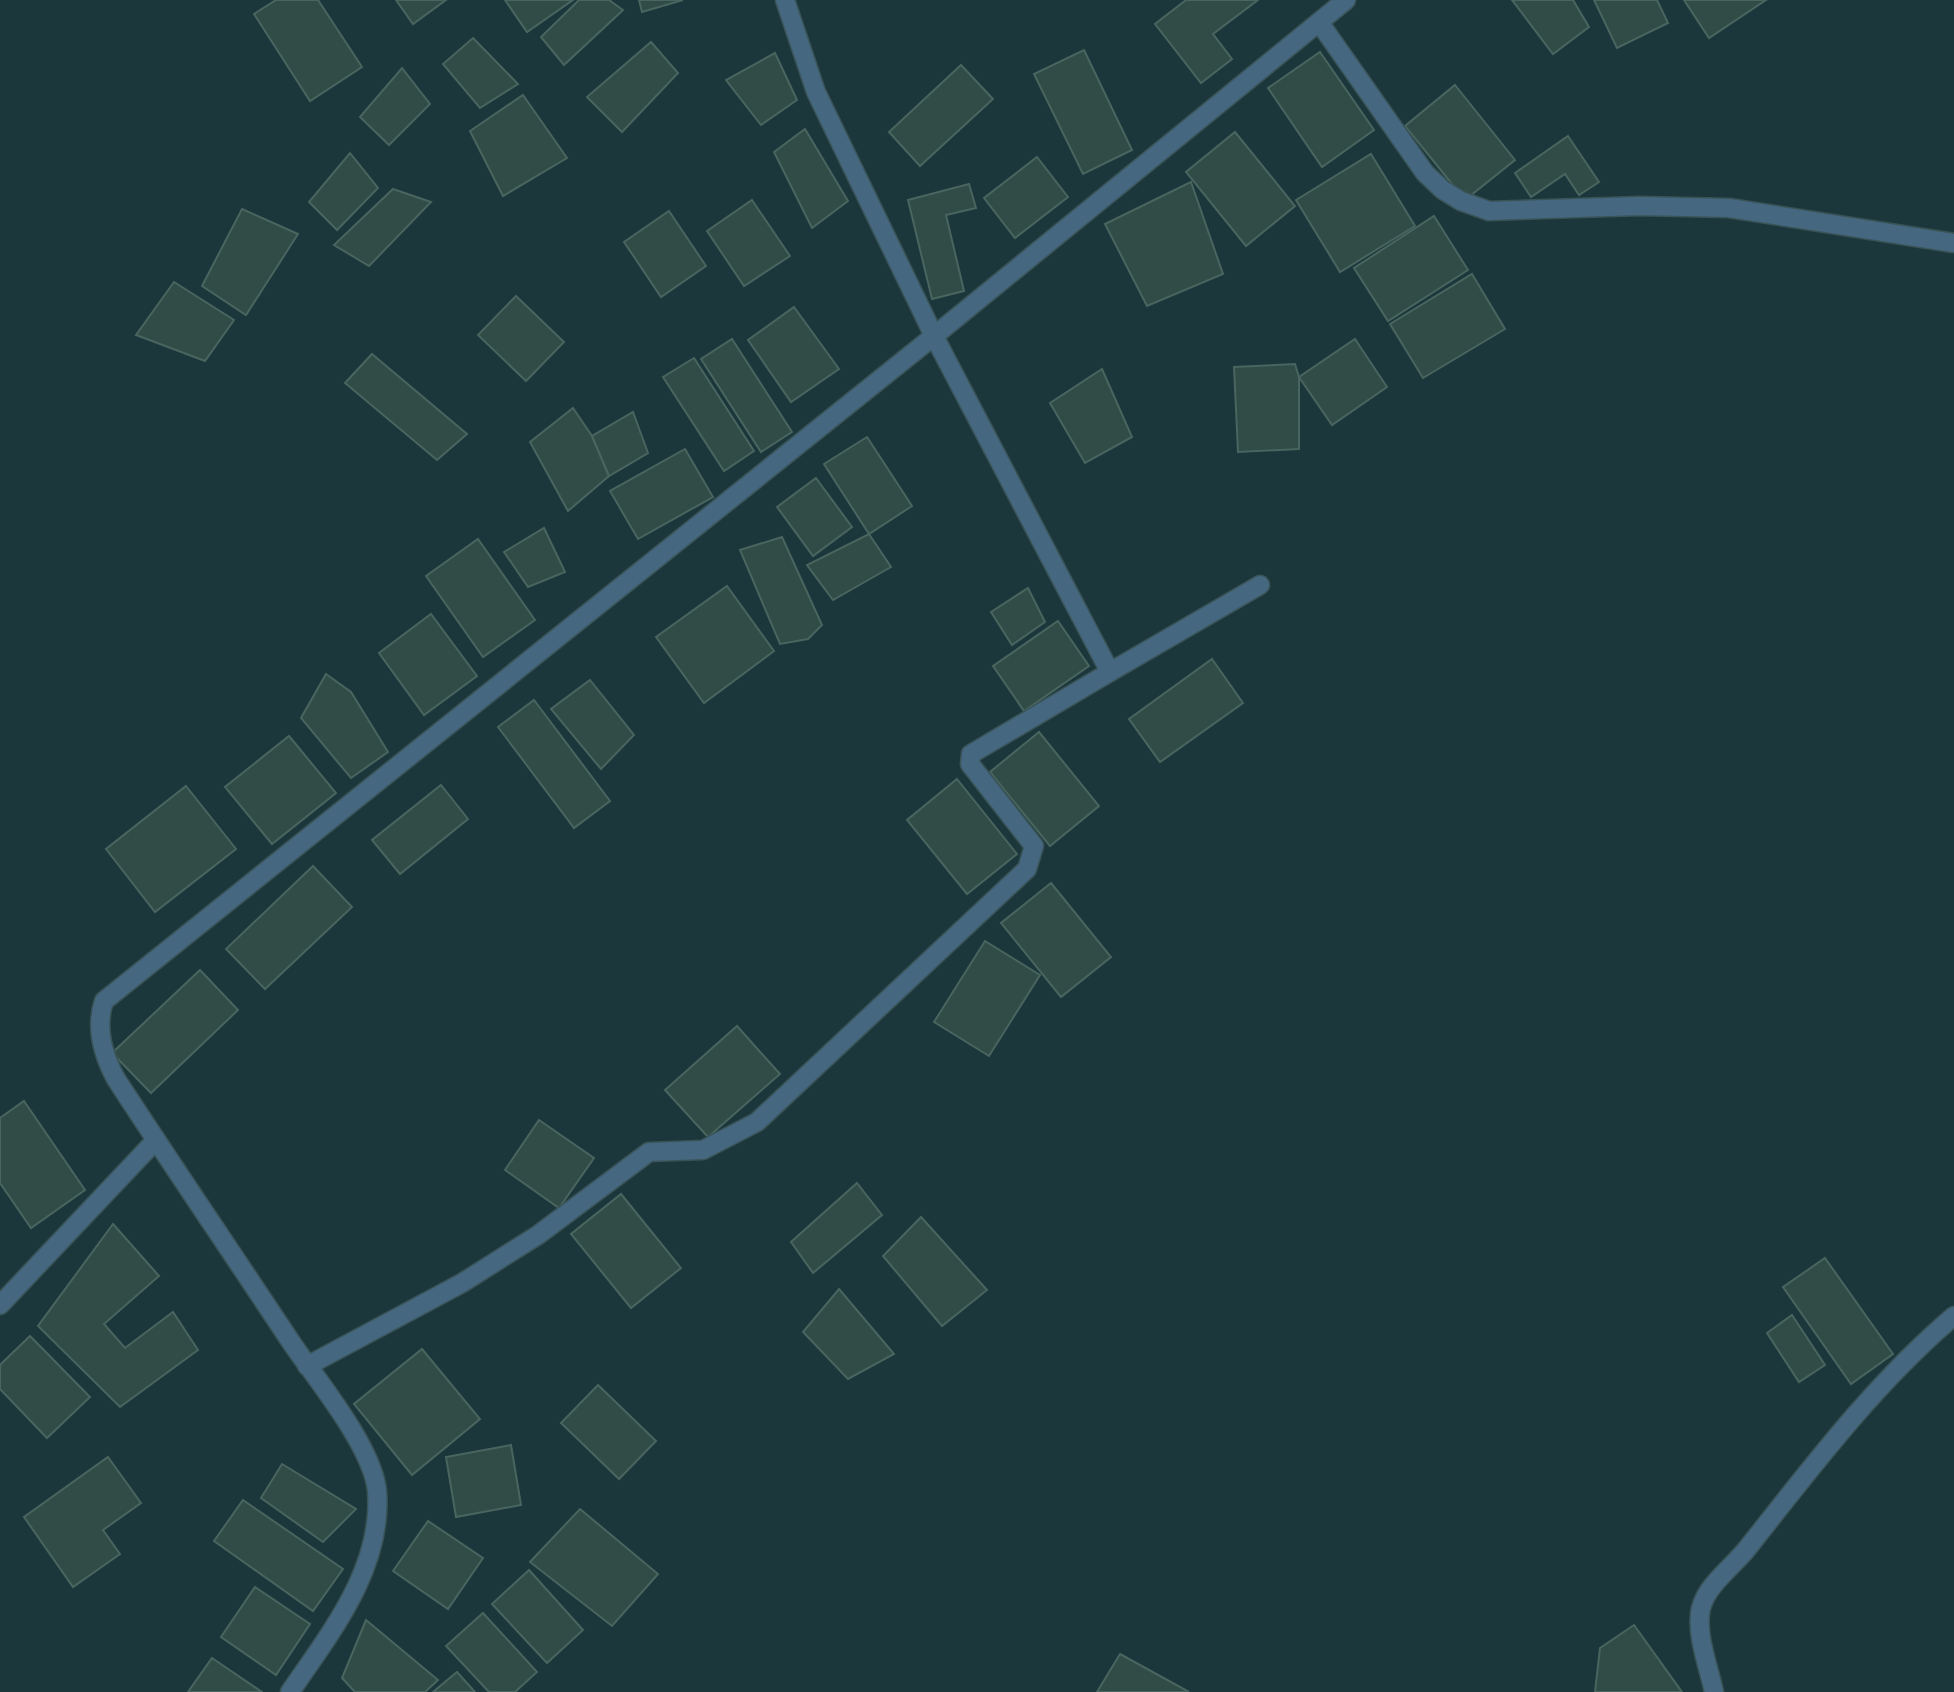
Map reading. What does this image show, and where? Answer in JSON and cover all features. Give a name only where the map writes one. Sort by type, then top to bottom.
[{"type":"street","points":[[785,0],[816,92],[934,335],[1110,672]]},
{"type":"street","points":[[290,1692],[345,1613],[374,1540],[377,1494],[368,1458],[156,1140],[105,1058],[99,1015],[110,993],[934,335],[1346,0]]},
{"type":"street","points":[[1319,22],[1425,173],[1443,190],[1470,205],[1489,211],[1640,206],[1729,208],[1954,243]]},
{"type":"street","points":[[307,1366],[505,1256],[549,1227],[649,1152],[703,1150],[757,1122],[1027,869],[1034,846],[970,764],[971,754],[1259,585]]},
{"type":"street","points":[[0,1305],[156,1140]]},
{"type":"street","points":[[1714,1692],[1700,1610],[1708,1591],[1742,1554],[1847,1422],[1954,1316]]},
{"type":"building","points":[[276,0],[318,0],[362,67],[310,101],[254,14]]},
{"type":"building","points":[[396,0],[446,0],[413,24]]},
{"type":"building","points":[[505,0],[573,0],[527,32]]},
{"type":"building","points":[[579,0],[609,0],[623,10],[564,65],[541,37]]},
{"type":"building","points":[[639,0],[683,0],[642,12]]},
{"type":"building","points":[[1186,0],[1258,0],[1213,34],[1232,59],[1201,83],[1155,24]]},
{"type":"building","points":[[1512,0],[1573,0],[1589,27],[1553,54]]},
{"type":"building","points":[[1594,0],[1657,0],[1668,23],[1617,48]]},
{"type":"building","points":[[1684,0],[1766,0],[1709,38]]},
{"type":"building","points":[[473,38],[518,84],[480,108],[443,64]]},
{"type":"building","points":[[651,42],[678,73],[622,132],[587,97]]},
{"type":"building","points":[[1084,50],[1132,150],[1083,174],[1034,74]]},
{"type":"building","points":[[1320,52],[1374,130],[1322,167],[1268,88]]},
{"type":"building","points":[[775,53],[797,100],[761,125],[726,80]]},
{"type":"building","points":[[961,65],[993,99],[920,166],[889,132]]},
{"type":"building","points":[[402,68],[430,104],[389,145],[360,117]]},
{"type":"building","points":[[1455,85],[1515,160],[1465,200],[1405,126]]},
{"type":"building","points":[[523,95],[567,158],[503,196],[470,131]]},
{"type":"building","points":[[805,129],[848,201],[812,228],[774,152]]},
{"type":"building","points":[[1235,132],[1295,206],[1246,246],[1186,172]]},
{"type":"building","points":[[1568,136],[1599,182],[1579,195],[1565,174],[1531,197],[1515,173]]},
{"type":"building","points":[[350,153],[378,188],[337,230],[309,202]]},
{"type":"building","points":[[1371,154],[1415,226],[1340,272],[1296,200]]},
{"type":"building","points":[[1037,157],[1068,197],[1015,238],[984,198]]},
{"type":"building","points":[[1191,182],[1223,274],[1147,306],[1105,224]]},
{"type":"building","points":[[969,184],[976,208],[946,215],[964,291],[932,299],[908,200]]},
{"type":"building","points":[[393,189],[431,202],[369,266],[334,245]]},
{"type":"building","points":[[752,200],[790,256],[744,286],[707,231]]},
{"type":"building","points":[[242,209],[298,234],[246,315],[202,286]]},
{"type":"building","points":[[669,211],[706,266],[661,297],[624,242]]},
{"type":"building","points":[[1434,216],[1468,270],[1388,321],[1354,268]]},
{"type":"building","points":[[1472,274],[1505,329],[1423,378],[1390,324]]},
{"type":"building","points":[[174,282],[234,320],[205,361],[136,335]]},
{"type":"building","points":[[516,296],[564,342],[526,381],[478,335]]},
{"type":"building","points":[[794,307],[839,369],[791,402],[748,340]]},
{"type":"building","points":[[732,339],[792,432],[761,452],[701,359]]},
{"type":"building","points":[[1355,339],[1387,387],[1332,425],[1299,377]]},
{"type":"building","points":[[372,354],[467,434],[437,460],[345,383]]},
{"type":"building","points":[[694,358],[754,451],[724,471],[663,377]]},
{"type":"building","points":[[1295,364],[1299,377],[1299,449],[1238,452],[1234,367]]},
{"type":"building","points":[[1102,369],[1132,437],[1085,463],[1050,403]]},
{"type":"building","points":[[573,408],[592,436],[609,476],[568,511],[530,442]]},
{"type":"building","points":[[633,412],[648,453],[609,476],[592,436]]},
{"type":"building","points":[[867,437],[912,506],[869,534],[824,464]]},
{"type":"building","points":[[685,449],[713,497],[638,539],[610,491]]},
{"type":"building","points":[[816,478],[852,527],[813,556],[777,507]]},
{"type":"building","points":[[544,528],[565,572],[528,587],[504,552]]},
{"type":"building","points":[[869,534],[891,567],[833,600],[807,565]]},
{"type":"building","points":[[782,537],[822,625],[808,639],[780,644],[740,550]]},
{"type":"building","points":[[478,539],[535,620],[483,657],[426,576]]},
{"type":"building","points":[[727,586],[774,651],[704,703],[656,637]]},
{"type":"building","points":[[1028,588],[1045,622],[1012,645],[991,612]]},
{"type":"building","points":[[431,614],[477,676],[424,715],[379,653]]},
{"type":"building","points":[[1058,621],[1089,666],[1024,711],[993,666]]},
{"type":"building","points":[[1212,659],[1243,703],[1160,762],[1129,719]]},
{"type":"building","points":[[326,674],[351,692],[388,752],[351,778],[301,718]]},
{"type":"building","points":[[590,680],[634,735],[601,769],[551,709]]},
{"type":"building","points":[[534,700],[610,801],[574,828],[498,727]]},
{"type":"building","points":[[1039,732],[1099,806],[1050,846],[990,772]]},
{"type":"building","points":[[289,736],[336,793],[272,844],[225,787]]},
{"type":"building","points":[[957,779],[1017,854],[967,894],[907,820]]},
{"type":"building","points":[[441,785],[468,819],[400,874],[372,840]]},
{"type":"building","points":[[186,786],[236,849],[155,912],[106,849]]},
{"type":"building","points":[[313,866],[352,907],[265,989],[226,949]]},
{"type":"building","points":[[1051,883],[1111,957],[1061,997],[1001,923]]},
{"type":"building","points":[[985,941],[1040,975],[989,1056],[934,1022]]},
{"type":"building","points":[[200,970],[238,1010],[151,1093],[112,1053]]},
{"type":"building","points":[[737,1026],[780,1074],[708,1137],[665,1090]]},
{"type":"building","points":[[24,1101],[85,1190],[31,1228],[0,1183],[0,1118]]},
{"type":"building","points":[[539,1120],[594,1158],[559,1208],[505,1170]]},
{"type":"building","points":[[857,1183],[882,1215],[813,1273],[791,1242]]},
{"type":"building","points":[[621,1194],[681,1268],[631,1308],[571,1234]]},
{"type":"building","points":[[921,1217],[987,1290],[942,1326],[883,1256]]},
{"type":"building","points":[[113,1224],[159,1276],[104,1324],[125,1348],[173,1312],[198,1350],[120,1407],[38,1326]]},
{"type":"building","points":[[1825,1258],[1893,1354],[1851,1384],[1783,1287]]},
{"type":"building","points":[[839,1289],[894,1354],[848,1379],[803,1332]]},
{"type":"building","points":[[1792,1315],[1825,1365],[1799,1382],[1767,1333]]},
{"type":"building","points":[[30,1336],[90,1397],[47,1438],[0,1389],[0,1365]]},
{"type":"building","points":[[422,1349],[480,1419],[412,1475],[354,1404]]},
{"type":"building","points":[[598,1385],[656,1441],[619,1479],[561,1423]]},
{"type":"building","points":[[511,1445],[521,1505],[456,1517],[446,1457]]},
{"type":"building","points":[[108,1457],[141,1503],[103,1530],[120,1554],[73,1587],[24,1517]]},
{"type":"building","points":[[282,1464],[356,1509],[323,1542],[261,1498]]},
{"type":"building","points":[[243,1500],[343,1569],[313,1611],[214,1541]]},
{"type":"building","points":[[580,1509],[658,1574],[612,1626],[530,1562]]},
{"type":"building","points":[[428,1521],[483,1558],[448,1609],[393,1571]]},
{"type":"building","points":[[529,1570],[583,1630],[547,1663],[492,1604]]},
{"type":"building","points":[[255,1587],[310,1624],[276,1675],[221,1637]]},
{"type":"building","points":[[483,1613],[537,1672],[515,1692],[489,1692],[446,1646]]},
{"type":"building","points":[[366,1620],[438,1680],[425,1692],[355,1692],[342,1678]]},
{"type":"building","points":[[1634,1625],[1682,1692],[1595,1692],[1600,1648]]},
{"type":"building","points":[[1120,1654],[1189,1692],[1097,1692]]},
{"type":"building","points":[[212,1658],[262,1692],[188,1692]]},
{"type":"building","points":[[457,1672],[475,1692],[433,1692]]}]
